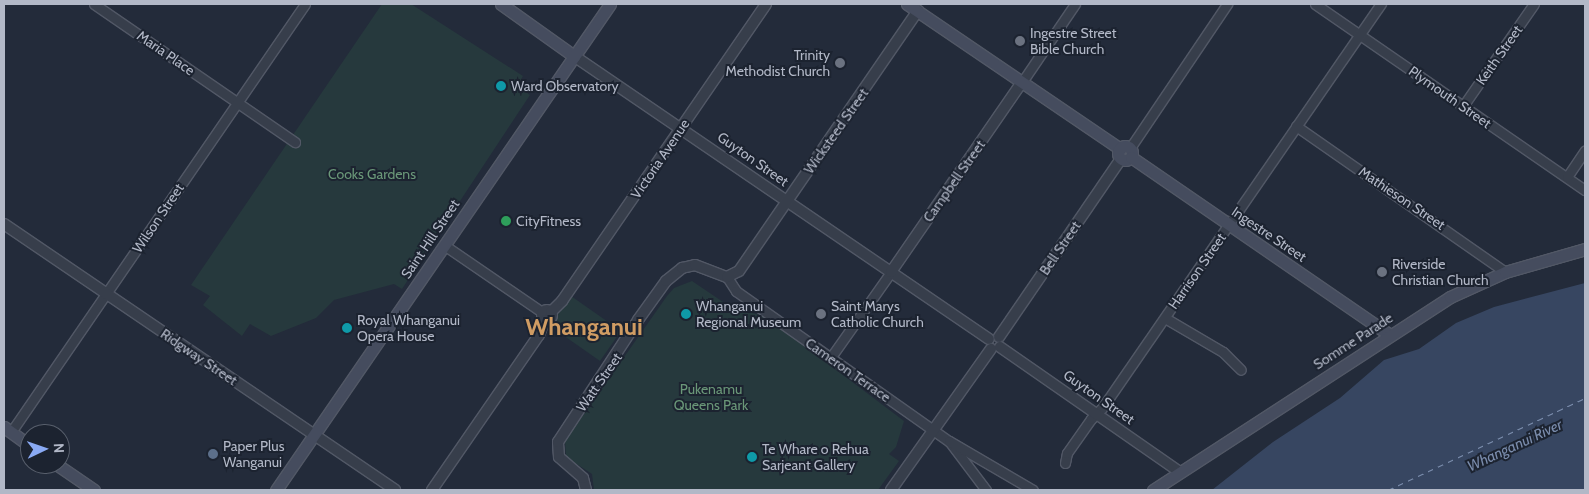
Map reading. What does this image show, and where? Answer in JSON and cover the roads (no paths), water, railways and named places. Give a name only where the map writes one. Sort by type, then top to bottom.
[{"type":"main road","name":"Guyton Street","points":[[501,4],[574,56]]},
{"type":"main road","name":"Saint Hill Street","points":[[276,490],[610,4]]},
{"type":"main road","name":"Ingestre Street","points":[[907,4],[920,7],[1022,82],[1390,335]]},
{"type":"main road","name":"Somme Parade","points":[[1153,490],[1450,297],[1505,272],[1585,250]]},
{"type":"main road","points":[[7,430],[20,439]]},
{"type":"main road","points":[[70,474],[94,490]]},
{"type":"street","name":"Maria Place","points":[[94,4],[295,142]]},
{"type":"street","name":"Wilson Street","points":[[7,430],[106,294],[305,4]]},
{"type":"street","name":"Victoria Avenue","points":[[432,490],[539,335],[546,315],[562,301],[766,4]]},
{"type":"street","name":"Campbell Street","points":[[831,357],[1075,4]]},
{"type":"street","name":"Bell Street","points":[[891,490],[1228,4]]},
{"type":"street","name":"Plymouth Street","points":[[1315,4],[1585,190]]},
{"type":"street","name":"Harrison Street","points":[[1065,463],[1067,453],[1165,318],[1381,4]]},
{"type":"street","name":"Keith Street","points":[[1463,106],[1534,4]]},
{"type":"street","name":"Wicksteed Street","points":[[727,277],[739,271],[920,7]]},
{"type":"street","name":"Guyton Street","points":[[574,56],[1097,413],[1180,472]]},
{"type":"street","name":"Mathieson Street","points":[[1296,126],[1505,272]]},
{"type":"street","points":[[1567,177],[1585,150]]},
{"type":"street","name":"Ridgway Street","points":[[4,224],[395,490]]},
{"type":"street","points":[[444,245],[546,315]]},
{"type":"street","name":"Cameron Terrace","points":[[688,266],[698,266],[727,277],[736,291],[934,430],[1032,490]]},
{"type":"street","name":"Watt Street","points":[[586,490],[583,478],[559,457],[557,448],[562,436],[626,344],[638,320],[666,281],[688,266]]},
{"type":"street","points":[[1165,318],[1223,352],[1242,370]]},
{"type":"street","points":[[950,441],[986,490]]},
{"type":"water","name":"Whanganui River","points":[[1585,283],[1585,490],[1212,490],[1273,442],[1340,398],[1384,360],[1419,349],[1456,323],[1494,307]]},
{"type":"place","name":"Ingestre Street Bible Church","points":[[1020,41]]},
{"type":"place","name":"Trinity Methodist Church","points":[[840,63]]},
{"type":"place","name":"Ward Observatory","points":[[501,86]]},
{"type":"place","name":"CityFitness","points":[[506,221]]},
{"type":"place","name":"Riverside Christian Church","points":[[1382,272]]},
{"type":"place","name":"Whanganui Regional Museum","points":[[686,314]]},
{"type":"place","name":"Saint Marys Catholic Church","points":[[821,314]]},
{"type":"place","name":"Royal Whanganui Opera House","points":[[347,328]]},
{"type":"place","name":"Paper Plus Wanganui","points":[[213,454]]},
{"type":"place","name":"Te Whare o Rehua Sarjeant Gallery","points":[[752,457]]},
{"type":"district","name":"Whanganui","points":[[584,327]]},
{"type":"park label","name":"Cooks Gardens","points":[[372,174]]},
{"type":"park label","name":"Pukenamu Queens Park","points":[[711,398]]}]
